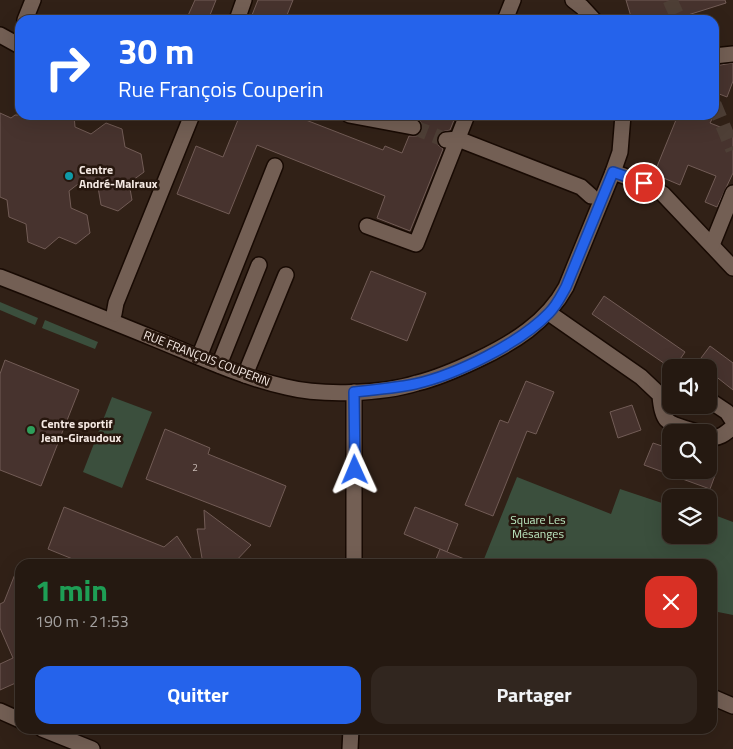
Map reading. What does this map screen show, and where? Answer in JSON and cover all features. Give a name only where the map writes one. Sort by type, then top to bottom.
[{"type":"street","points":[[27,15],[33,0]]},
{"type":"street","points":[[239,15],[244,0]]},
{"type":"street","points":[[507,15],[513,0]]},
{"type":"street","points":[[573,0],[582,6],[590,15]]},
{"type":"street","points":[[0,35],[15,40]]},
{"type":"street","points":[[719,55],[733,54]]},
{"type":"street","points":[[114,314],[116,302],[184,120]]},
{"type":"street","points":[[376,120],[413,127]]},
{"type":"street","points":[[367,226],[416,244],[452,140],[464,120]]},
{"type":"street","name":"RUE FRANÇOIS COUPERIN","points":[[0,277],[245,375],[287,388],[354,392],[416,384],[458,369],[500,349],[534,327],[558,303],[613,172],[620,152],[623,120]]},
{"type":"street","points":[[452,140],[581,186],[592,196]]},
{"type":"street","points":[[199,356],[275,166]]},
{"type":"street","points":[[613,172],[644,183],[663,194],[733,268]]},
{"type":"street","points":[[712,244],[733,193]]},
{"type":"street","points":[[220,365],[259,264]]},
{"type":"street","points":[[245,375],[286,275]]},
{"type":"street","points":[[549,313],[662,391]]},
{"type":"street","points":[[354,392],[354,559]]},
{"type":"street","points":[[717,405],[727,412],[733,422]]},
{"type":"street","points":[[662,414],[668,422],[674,424]]},
{"type":"street","points":[[717,437],[724,435],[733,427]]},
{"type":"street","points":[[717,699],[733,706]]},
{"type":"street","points":[[0,711],[15,718]]},
{"type":"street","points":[[54,734],[92,749]]},
{"type":"street","points":[[350,749],[351,734]]},
{"type":"green space","points":[[0,302],[38,318],[35,325],[0,310]]},
{"type":"green space","points":[[45,320],[98,342],[95,349],[42,328]]},
{"type":"green space","points":[[112,397],[152,412],[122,488],[83,472]]},
{"type":"green space","name":"Square Les Mésanges","points":[[517,477],[611,514],[620,489],[662,503],[662,544],[717,544],[717,516],[733,522],[733,615],[717,612],[717,559],[484,559]]},
{"type":"building","points":[[195,0],[216,0],[210,15],[188,15]]},
{"type":"building","points":[[258,0],[293,0],[287,15],[252,15]]},
{"type":"building","points":[[626,0],[725,0],[726,3],[688,15],[630,15]]},
{"type":"building","points":[[733,63],[733,81],[727,97],[719,94],[719,65]]},
{"type":"building","name":"Centre André-Malraux","points":[[0,113],[11,118],[15,115],[15,120],[74,120],[75,127],[91,134],[106,123],[122,129],[125,147],[141,154],[144,172],[129,183],[132,200],[118,211],[101,205],[98,187],[82,181],[69,191],[71,208],[87,215],[90,233],[76,244],[59,237],[45,249],[28,242],[26,224],[9,217],[7,200],[0,197]]},
{"type":"building","points":[[238,120],[306,120],[383,150],[385,146],[402,153],[409,136],[417,136],[422,129],[422,123],[418,120],[454,120],[450,130],[441,132],[437,136],[438,145],[443,149],[410,231],[377,218],[385,196],[257,145],[229,214],[177,194],[196,146],[223,157]]},
{"type":"building","points":[[676,120],[712,120],[710,123],[733,132],[733,173],[717,207],[705,202],[716,176],[688,165],[680,185],[654,174]]},
{"type":"building","points":[[371,271],[426,293],[407,341],[351,319]]},
{"type":"building","points":[[604,296],[685,352],[680,359],[662,359],[662,362],[592,314]]},
{"type":"building","points":[[710,346],[733,363],[733,390],[717,377],[717,359],[700,359]]},
{"type":"building","name":"Centre sportif Jean-Giraudoux","points":[[5,360],[79,390],[41,486],[0,470],[0,374]]},
{"type":"building","points":[[526,381],[554,392],[536,434],[527,431],[493,516],[465,505],[500,420],[508,423]]},
{"type":"building","points":[[632,405],[641,430],[618,438],[610,412]]},
{"type":"building","points":[[165,429],[210,448],[208,454],[286,486],[270,527],[146,479]]},
{"type":"building","points":[[653,443],[662,446],[662,472],[644,465]]},
{"type":"building","points":[[682,479],[714,479],[710,489]]},
{"type":"building","points":[[64,507],[164,547],[177,536],[192,559],[73,559],[48,549]]},
{"type":"building","points":[[415,507],[458,524],[447,552],[404,534]]},
{"type":"building","points":[[204,510],[251,545],[238,559],[202,559],[197,529],[205,529]]},
{"type":"building","points":[[440,549],[464,559],[436,559]]},
{"type":"building","points":[[15,574],[15,683],[0,690],[0,664],[13,658],[0,628],[0,604],[4,602]]},
{"type":"tunnel","points":[[670,0],[677,15]]},
{"type":"tunnel","points":[[719,116],[733,150]]},
{"type":"tunnel","points":[[413,127],[446,140]]},
{"type":"place","name":"Centre André-Malraux","points":[[69,176]]},
{"type":"place","name":"Centre sportif Jean-Giraudoux","points":[[31,430]]},
{"type":"route","points":[[355,470],[354,392],[416,384],[458,369],[500,349],[534,327],[558,303],[613,172],[644,183]]}]
